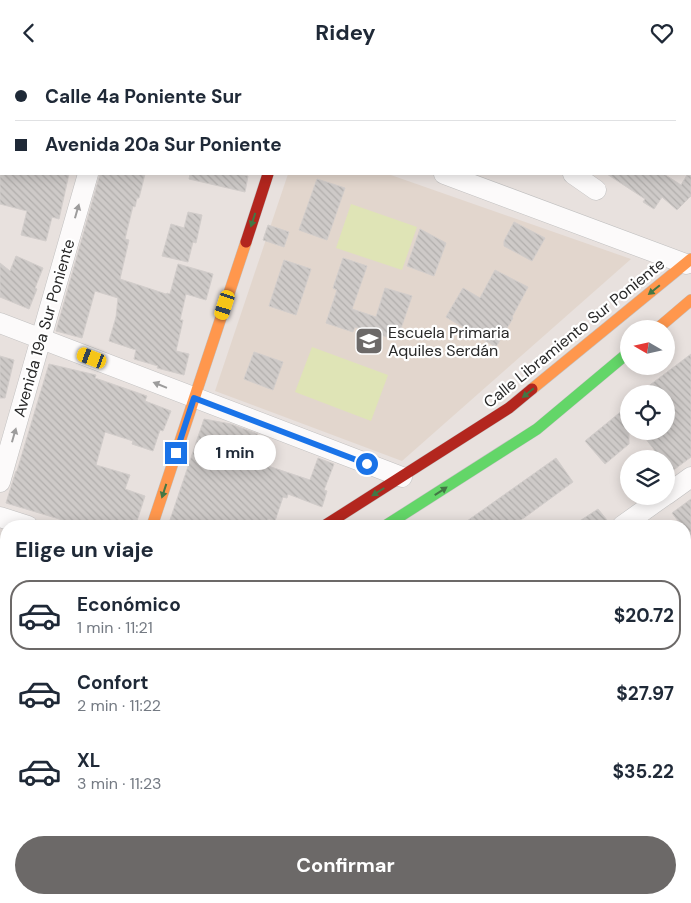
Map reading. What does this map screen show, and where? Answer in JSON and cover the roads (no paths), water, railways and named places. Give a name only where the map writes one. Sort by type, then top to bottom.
[{"type":"main road","points":[[154,520],[268,175]]},
{"type":"main road","name":"Calle Libramiento Sur Poniente","points":[[334,520],[509,408],[688,262]]},
{"type":"main road","points":[[668,320],[691,300]]},
{"type":"main road","points":[[395,520],[537,429],[620,360]]},
{"type":"street","name":"Avenida 19a Sur Poniente","points":[[0,482],[88,175]]},
{"type":"street","points":[[447,175],[688,262]]},
{"type":"street","points":[[574,175],[596,190]]},
{"type":"street","points":[[0,323],[402,477]]},
{"type":"street","points":[[675,488],[691,477]]},
{"type":"street","points":[[630,520],[651,505]]},
{"type":"place","name":"Escuela Primaria Aquiles Serdán","points":[[369,341]]}]
